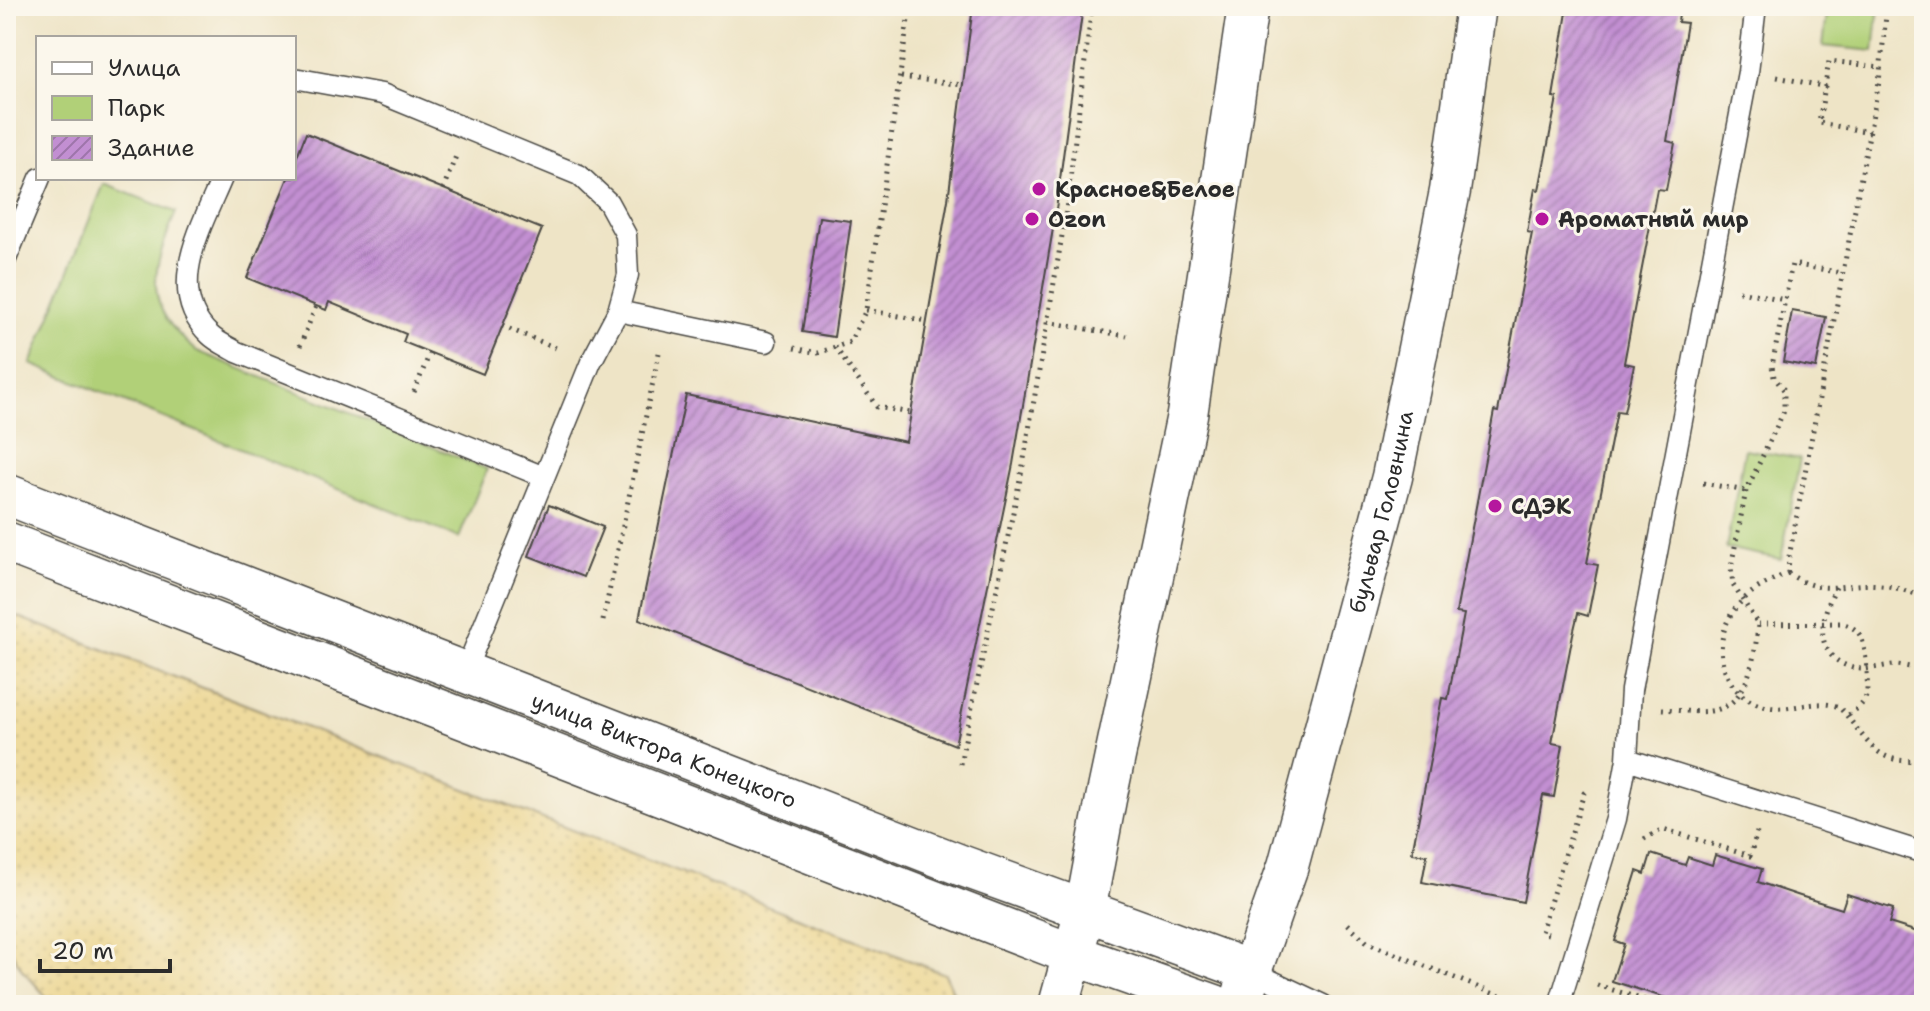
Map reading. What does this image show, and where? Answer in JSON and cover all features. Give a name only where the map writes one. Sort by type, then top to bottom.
[{"type":"street","points":[[1059,1005],[1085,911],[1187,415],[1248,6]]},
{"type":"street","name":"бульвар Головнина","points":[[1245,988],[1288,866],[1392,477],[1450,191],[1476,6]]},
{"type":"street","name":"улица Виктора Конецкого","points":[[6,494],[1085,911],[1245,988]]},
{"type":"street","name":"улица Виктора Конецкого","points":[[6,542],[1074,955],[1215,1005]]},
{"type":"lane","points":[[1559,1005],[1616,819],[1627,759],[1631,690],[1748,72],[1756,6]]},
{"type":"lane","points":[[296,78],[382,94],[579,175],[608,202],[626,235],[628,275],[618,311],[591,362],[465,672]]},
{"type":"lane","points":[[6,259],[39,180]]},
{"type":"lane","points":[[221,180],[193,248],[186,279],[192,309],[210,335],[237,352],[544,477]]},
{"type":"lane","points":[[6,206],[21,223]]},
{"type":"lane","points":[[618,311],[766,342]]},
{"type":"lane","points":[[1627,759],[1924,853]]},
{"type":"lane","name":"улица Виктора Конецкого","points":[[1245,988],[1323,1005]]},
{"type":"path","points":[[6,12],[9,6]]},
{"type":"path","points":[[766,342],[818,353],[850,342],[866,310],[910,6]]},
{"type":"path","points":[[960,764],[1023,465],[1065,218],[1092,6]]},
{"type":"path","points":[[1788,573],[1870,132],[1887,6]]},
{"type":"path","points":[[1870,132],[1819,123],[1829,61],[1881,67]]},
{"type":"path","points":[[1748,72],[1827,87]]},
{"type":"path","points":[[901,77],[963,85]]},
{"type":"path","points":[[1071,99],[1080,100]]},
{"type":"path","points":[[1630,707],[1712,710],[1728,705],[1752,668],[1758,624],[1733,585],[1731,567],[1746,491],[1784,411],[1784,390],[1774,377],[1772,366],[1792,264],[1843,273]]},
{"type":"path","points":[[1707,285],[1785,300]]},
{"type":"path","points":[[289,373],[316,306]]},
{"type":"path","points":[[866,310],[927,321]]},
{"type":"path","points":[[603,621],[666,321]]},
{"type":"path","points":[[1047,322],[1127,336]]},
{"type":"path","points":[[502,326],[591,362]]},
{"type":"path","points":[[1035,339],[1044,341]]},
{"type":"path","points":[[835,347],[877,407],[911,413]]},
{"type":"path","points":[[403,419],[430,353]]},
{"type":"path","points":[[1671,476],[1746,491]]},
{"type":"path","points":[[1788,573],[1806,586],[1821,589],[1881,585],[1924,596]]},
{"type":"path","points":[[1788,573],[1743,599],[1729,616],[1722,637],[1721,656],[1727,678],[1738,693],[1757,704],[1780,710],[1829,703],[1839,707],[1864,741],[1883,756],[1908,762],[1924,759]]},
{"type":"path","points":[[1836,587],[1822,622],[1826,647],[1835,658],[1850,667],[1866,669],[1897,665],[1924,670]]},
{"type":"path","points":[[1758,624],[1822,622],[1853,627],[1862,638],[1868,690],[1865,700],[1847,716]]},
{"type":"path","points":[[1550,903],[1580,806]]},
{"type":"path","points":[[1636,844],[1663,829],[1750,856],[1752,848]]},
{"type":"path","points":[[1348,924],[1368,943],[1522,1005]]},
{"type":"path","points":[[1592,983],[1661,1005]]},
{"type":"green space","points":[[1828,6],[1879,6],[1874,51],[1823,46]]},
{"type":"green space","points":[[104,184],[176,212],[161,253],[156,288],[167,319],[197,351],[487,469],[459,538],[31,364]]},
{"type":"green space","points":[[1745,449],[1800,459],[1781,559],[1726,548]]},
{"type":"sand","points":[[6,612],[945,974],[959,1005],[54,1005],[23,971],[6,942]]},
{"type":"building","points":[[973,6],[1083,6],[1055,217],[1013,464],[955,745],[639,619],[686,395],[906,442],[948,200]]},
{"type":"building","points":[[1568,6],[1680,6],[1678,22],[1687,23],[1667,141],[1675,143],[1666,190],[1657,189],[1624,363],[1634,365],[1624,412],[1617,411],[1587,563],[1598,565],[1588,616],[1578,613],[1573,634],[1552,743],[1563,745],[1554,797],[1543,795],[1523,902],[1422,882],[1427,855],[1412,853],[1442,698],[1448,699],[1464,614],[1456,613],[1532,233],[1527,232],[1535,189],[1539,190],[1557,98],[1553,97]]},
{"type":"building","points":[[306,133],[542,229],[483,374],[403,342],[406,334],[329,302],[326,310],[247,278],[287,180],[296,180],[296,159]]},
{"type":"building","points":[[819,217],[851,221],[834,337],[802,332]]},
{"type":"building","points":[[1792,311],[1826,317],[1816,368],[1783,362]]},
{"type":"building","points":[[549,505],[603,527],[583,577],[529,556]]},
{"type":"building","points":[[1651,854],[1685,865],[1688,857],[1712,865],[1715,855],[1762,869],[1758,882],[1842,909],[1847,894],[1893,909],[1889,923],[1924,934],[1924,1005],[1688,1005],[1612,981],[1624,944],[1615,941],[1637,871],[1645,874]]},
{"type":"place","name":"Красное&Белое","points":[[1039,189]]},
{"type":"place","name":"Ozon","points":[[1032,219]]},
{"type":"place","name":"Ароматный мир","points":[[1542,219]]},
{"type":"place","name":"СДЭК","points":[[1495,506]]}]
